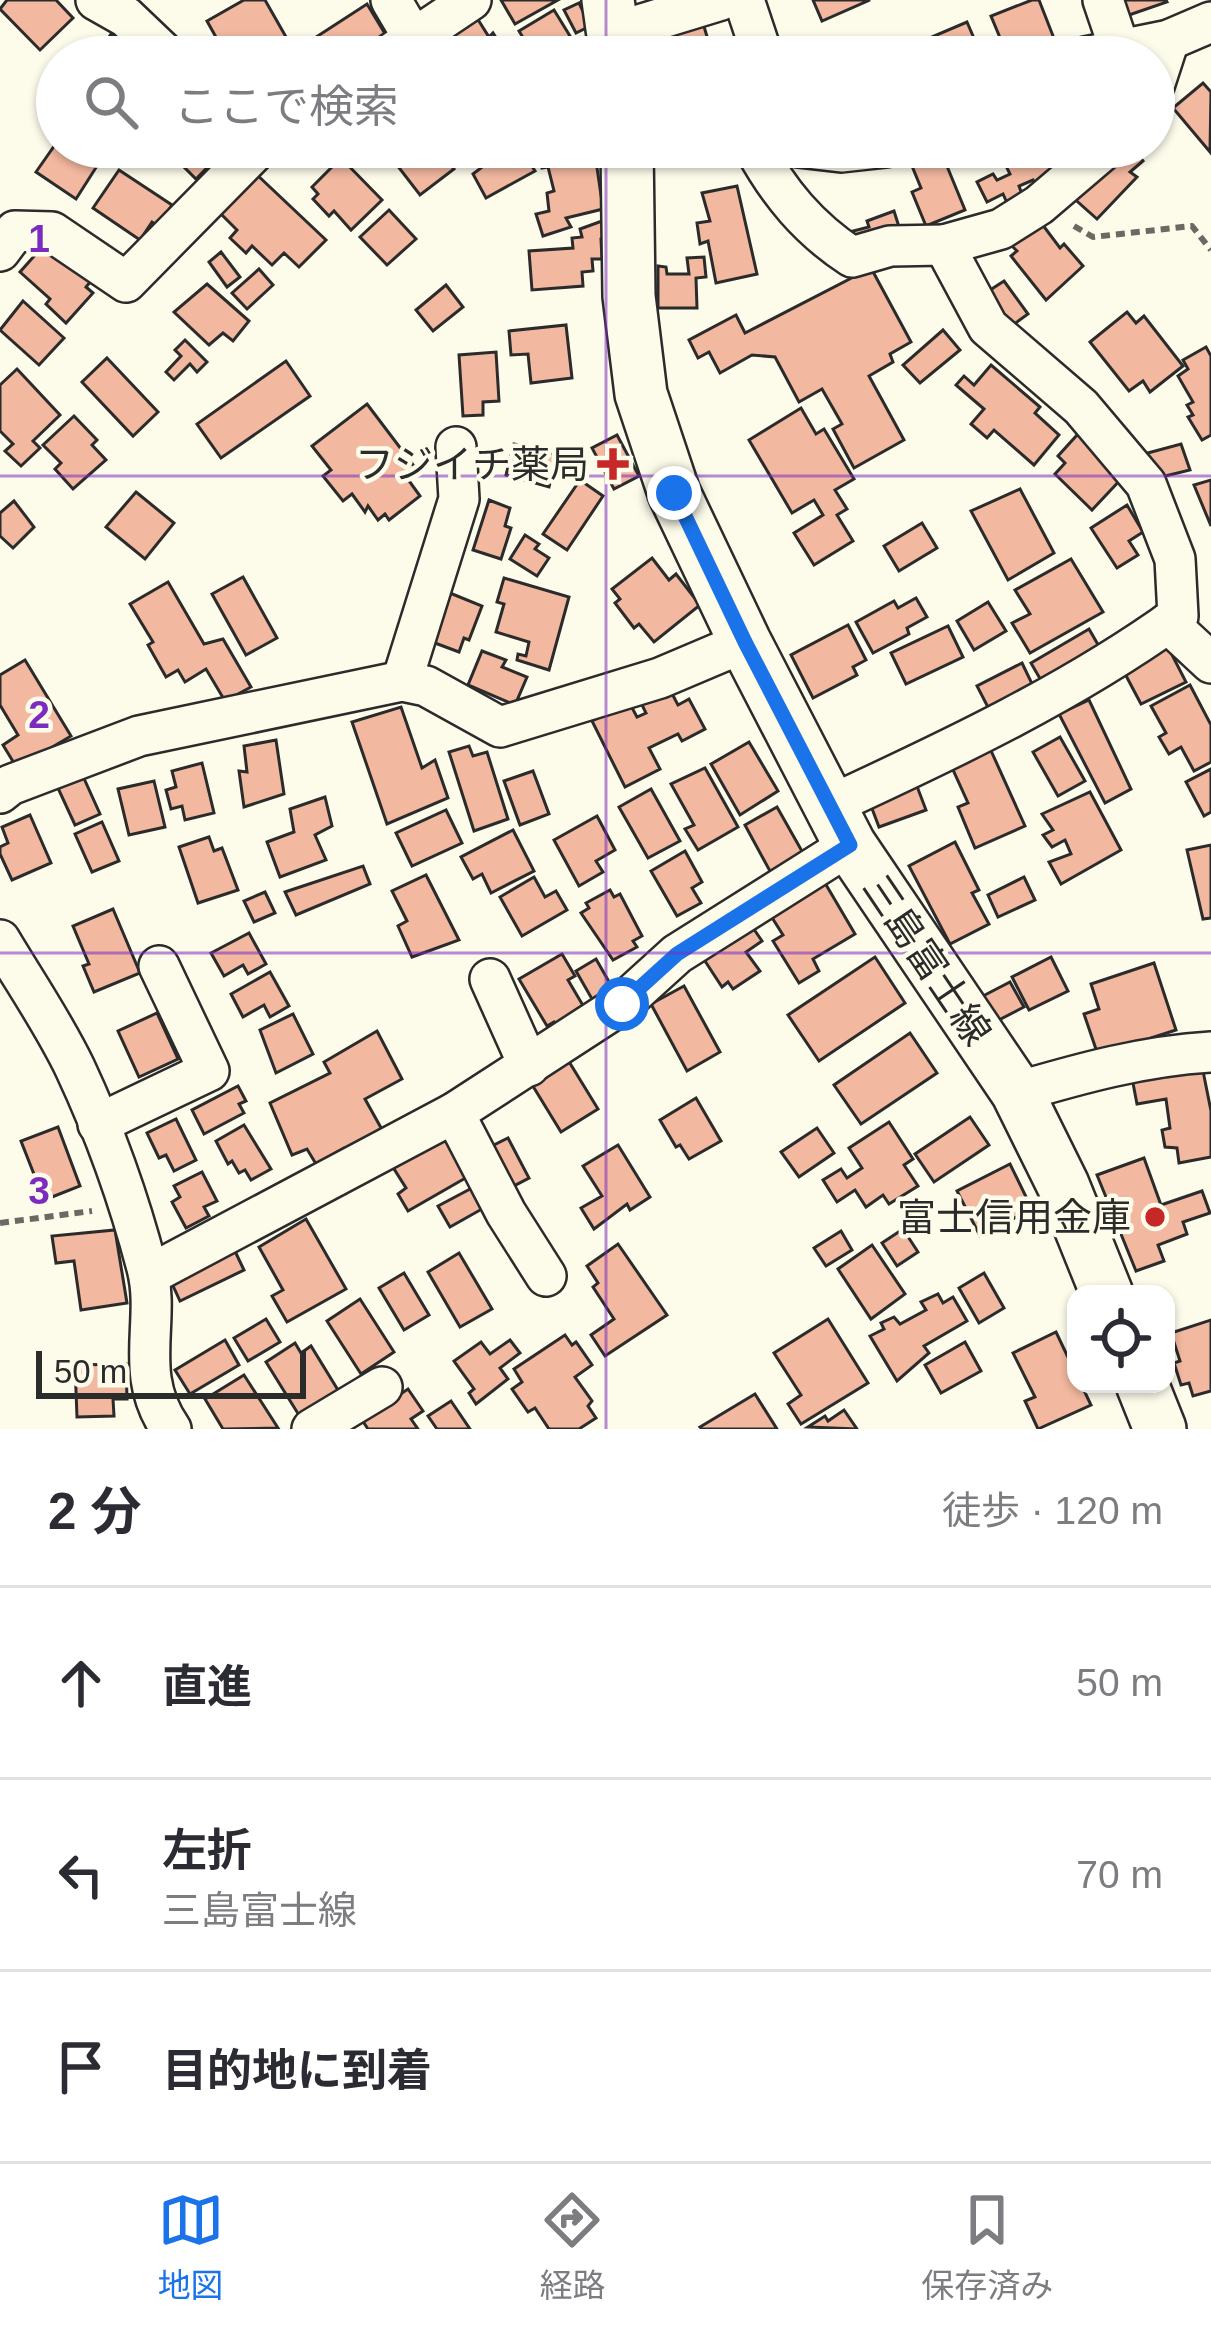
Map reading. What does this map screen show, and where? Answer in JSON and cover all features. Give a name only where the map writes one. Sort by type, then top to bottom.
[{"type":"main road","name":"三島富士線","points":[[627,168],[628,296],[641,394],[674,493],[840,825],[1017,1092],[1063,1185],[1103,1285]]},
{"type":"main road","points":[[1146,1393],[1160,1429]]},
{"type":"street","points":[[96,0],[126,17],[146,36]]},
{"type":"street","points":[[392,0],[398,36]]},
{"type":"street","points":[[418,36],[471,0]]},
{"type":"street","points":[[612,30],[721,0]]},
{"type":"street","points":[[744,0],[756,36]]},
{"type":"street","points":[[1102,0],[1102,36]]},
{"type":"street","points":[[1175,37],[1211,22]]},
{"type":"street","points":[[0,251],[15,231],[52,232],[126,282],[239,168]]},
{"type":"street","points":[[766,168],[815,233],[852,257],[890,246],[944,245],[1001,229],[1082,168]]},
{"type":"street","points":[[149,1275],[454,1113],[529,1066],[622,1004],[677,954],[840,825],[968,740],[1093,672],[1178,616],[1175,560],[1147,484],[1081,407],[988,328],[944,245]]},
{"type":"street","points":[[402,681],[459,500],[456,447]]},
{"type":"street","points":[[1168,623],[1211,663]]},
{"type":"street","points":[[0,793],[10,785],[139,736],[402,681],[426,686],[500,727],[661,678],[745,642]]},
{"type":"street","points":[[0,940],[74,1064],[129,1206],[149,1275],[147,1364],[163,1418],[171,1429]]},
{"type":"street","points":[[98,1124],[209,1071],[159,966]]},
{"type":"street","points":[[490,979],[529,1066]]},
{"type":"street","points":[[1017,1092],[1107,1066],[1211,1052]]},
{"type":"street","points":[[454,1113],[506,1214],[546,1276]]},
{"type":"street","points":[[313,1429],[382,1387]]},
{"type":"path","points":[[1039,205],[1093,237],[1192,226],[1211,250]]},
{"type":"path","points":[[0,1223],[129,1206]]},
{"type":"building","points":[[7,0],[56,0],[73,18],[54,36],[36,36],[36,46],[0,9]]},
{"type":"building","points":[[244,0],[265,0],[285,36],[215,36],[207,21]]},
{"type":"building","points":[[501,0],[558,0],[515,24]]},
{"type":"building","points":[[813,0],[870,0],[822,21]]},
{"type":"building","points":[[1039,0],[1053,36],[999,36],[991,16]]},
{"type":"building","points":[[1124,0],[1166,0],[1167,2],[1129,15]]},
{"type":"building","points":[[579,3],[590,26],[576,33],[564,10]]},
{"type":"building","points":[[367,4],[386,36],[318,36]]},
{"type":"building","points":[[554,10],[570,36],[522,36],[519,31]]},
{"type":"building","points":[[477,18],[488,36],[450,36]]},
{"type":"building","points":[[967,22],[973,36],[934,36]]},
{"type":"building","points":[[703,23],[707,36],[660,36]]},
{"type":"building","points":[[1203,83],[1211,92],[1210,152],[1175,110]]},
{"type":"building","points":[[39,168],[96,168],[76,199],[36,172]]},
{"type":"building","points":[[185,168],[207,168],[196,179]]},
{"type":"building","points":[[331,168],[351,168],[382,200],[351,230],[334,211],[329,216],[313,199],[318,194],[312,187]]},
{"type":"building","points":[[399,168],[453,168],[454,169],[420,195]]},
{"type":"building","points":[[481,168],[535,171],[486,198],[473,174]]},
{"type":"building","points":[[548,168],[597,168],[603,209],[566,218],[571,227],[543,236],[536,214],[549,211],[547,193],[554,191]]},
{"type":"building","points":[[913,168],[948,168],[965,210],[926,226],[912,192],[921,188]]},
{"type":"building","points":[[1007,168],[1056,168],[1061,177],[1037,188],[1033,180],[1019,186],[1023,197],[1008,205],[1003,194],[987,202],[977,182],[993,174],[997,180],[1010,174]]},
{"type":"building","points":[[1098,168],[1135,168],[1130,172],[1137,177],[1097,219],[1069,194]]},
{"type":"building","points":[[119,170],[172,205],[158,226],[152,222],[140,240],[93,208]]},
{"type":"building","points":[[253,171],[326,240],[299,267],[284,253],[272,265],[252,246],[246,253],[230,238],[237,230],[217,210]]},
{"type":"building","points":[[737,186],[757,274],[716,283],[708,241],[700,244],[697,223],[710,221],[702,193]]},
{"type":"building","points":[[389,210],[416,239],[387,265],[360,237]]},
{"type":"building","points":[[894,211],[900,230],[857,244],[853,231]]},
{"type":"building","points":[[1039,220],[1060,248],[1064,244],[1083,266],[1046,300],[1011,256],[1017,251],[1008,242]]},
{"type":"building","points":[[602,221],[607,238],[601,239],[602,259],[592,259],[593,271],[582,272],[583,286],[532,290],[529,251],[573,248],[572,238],[582,237],[580,229]]},
{"type":"building","points":[[44,245],[91,281],[86,287],[93,293],[66,323],[46,304],[50,299],[20,272]]},
{"type":"building","points":[[221,252],[240,277],[227,287],[209,262]]},
{"type":"building","points":[[704,257],[706,277],[696,278],[697,308],[658,308],[658,266],[666,267],[667,274],[689,274],[687,258]]},
{"type":"building","points":[[871,268],[911,342],[890,354],[893,362],[869,376],[904,440],[854,468],[833,429],[842,424],[822,389],[799,402],[775,357],[752,355],[720,373],[709,352],[698,358],[689,340],[736,315],[745,333]]},
{"type":"building","points":[[259,269],[273,285],[247,309],[232,293]]},
{"type":"building","points":[[1004,281],[1028,314],[1006,330],[981,296]]},
{"type":"building","points":[[207,284],[249,321],[233,341],[223,333],[209,345],[174,312]]},
{"type":"building","points":[[446,285],[463,307],[433,331],[416,310]]},
{"type":"building","points":[[23,301],[64,338],[39,365],[0,330]]},
{"type":"building","points":[[1127,312],[1136,323],[1144,316],[1183,366],[1150,392],[1143,381],[1129,391],[1090,342]]},
{"type":"building","points":[[566,325],[572,378],[531,383],[528,354],[511,355],[509,331]]},
{"type":"building","points":[[943,330],[960,350],[920,383],[903,365]]},
{"type":"building","points":[[185,340],[207,362],[197,372],[190,364],[174,380],[166,372],[181,356],[175,350]]},
{"type":"building","points":[[1206,347],[1211,356],[1211,435],[1202,440],[1188,417],[1193,415],[1187,405],[1193,402],[1178,376],[1188,369],[1183,360]]},
{"type":"building","points":[[496,352],[499,401],[483,402],[483,415],[463,416],[459,355]]},
{"type":"building","points":[[107,358],[158,412],[133,436],[82,382]]},
{"type":"building","points":[[286,361],[310,396],[221,458],[197,424]]},
{"type":"building","points":[[991,365],[1040,407],[1035,413],[1059,435],[1034,465],[994,430],[987,438],[971,424],[984,409],[956,385],[964,376],[974,385]]},
{"type":"building","points":[[17,369],[60,415],[33,441],[40,448],[21,466],[5,451],[13,444],[0,431],[0,385]]},
{"type":"building","points":[[367,404],[417,470],[407,478],[420,496],[389,520],[385,514],[378,520],[368,506],[365,512],[352,494],[343,501],[323,476],[331,470],[312,446]]},
{"type":"building","points":[[801,408],[816,434],[824,429],[854,479],[835,490],[847,509],[837,515],[853,541],[814,565],[794,533],[823,515],[814,500],[792,513],[749,440]]},
{"type":"building","points":[[74,416],[97,440],[92,445],[106,460],[73,489],[55,469],[61,463],[43,445]]},
{"type":"building","points":[[1078,434],[1123,477],[1092,510],[1055,474],[1065,463],[1058,456]]},
{"type":"building","points":[[617,435],[639,476],[614,489],[592,448]]},
{"type":"building","points":[[514,444],[557,455],[549,487],[506,475]]},
{"type":"building","points":[[1181,444],[1190,470],[1157,478],[1144,454]]},
{"type":"building","points":[[580,480],[603,496],[567,550],[543,534]]},
{"type":"building","points":[[1211,480],[1211,526],[1194,485]]},
{"type":"building","points":[[1020,489],[1054,553],[1008,580],[971,511]]},
{"type":"building","points":[[136,492],[174,523],[145,559],[106,527]]},
{"type":"building","points":[[489,500],[510,508],[505,526],[511,528],[501,559],[473,550]]},
{"type":"building","points":[[14,501],[34,527],[13,548],[0,536],[0,513]]},
{"type":"building","points":[[1127,505],[1143,532],[1129,541],[1138,555],[1117,568],[1091,528]]},
{"type":"building","points":[[922,523],[937,548],[899,571],[884,546]]},
{"type":"building","points":[[525,535],[549,558],[537,576],[510,559]]},
{"type":"building","points":[[652,558],[669,580],[676,574],[700,605],[654,642],[639,624],[634,628],[615,603],[620,599],[612,589]]},
{"type":"building","points":[[1071,559],[1103,612],[1030,653],[1012,623],[1030,614],[1015,590]]},
{"type":"building","points":[[243,577],[277,638],[246,655],[212,594]]},
{"type":"building","points":[[504,578],[569,597],[549,670],[517,660],[518,654],[526,656],[529,642],[496,632],[504,604],[497,602]]},
{"type":"building","points":[[168,582],[204,644],[223,639],[251,687],[225,701],[206,669],[185,682],[178,670],[166,677],[148,645],[153,642],[130,604]]},
{"type":"building","points":[[445,591],[482,606],[459,652],[427,640]]},
{"type":"building","points":[[916,598],[927,617],[907,628],[909,634],[873,653],[856,622],[894,601],[898,608]]},
{"type":"building","points":[[988,602],[1006,631],[974,650],[957,621]]},
{"type":"building","points":[[848,625],[866,660],[853,667],[857,675],[813,698],[791,655]]},
{"type":"building","points":[[948,626],[963,657],[906,684],[891,653]]},
{"type":"building","points":[[1089,629],[1104,655],[1046,689],[1031,663]]},
{"type":"building","points":[[1167,645],[1186,682],[1141,704],[1123,670]]},
{"type":"building","points":[[482,651],[506,660],[502,667],[527,677],[515,705],[468,685]]},
{"type":"building","points":[[25,660],[71,736],[17,768],[3,745],[18,735],[0,705],[0,675]]},
{"type":"building","points":[[1022,663],[1036,692],[992,715],[977,686]]},
{"type":"building","points":[[1190,685],[1211,725],[1211,762],[1194,771],[1181,747],[1169,754],[1159,737],[1166,733],[1151,706]]},
{"type":"building","points":[[668,686],[678,705],[689,699],[705,729],[682,741],[678,734],[649,748],[660,769],[625,787],[592,721],[629,702],[637,717],[646,713],[640,701]]},
{"type":"building","points":[[1089,700],[1131,789],[1105,803],[1059,714]]},
{"type":"building","points":[[401,707],[422,768],[435,760],[448,798],[387,824],[352,722]]},
{"type":"building","points":[[1060,737],[1085,781],[1058,796],[1033,752]]},
{"type":"building","points":[[276,740],[284,794],[244,807],[239,771],[247,772],[244,746]]},
{"type":"building","points":[[749,742],[778,791],[740,815],[711,764]]},
{"type":"building","points":[[988,744],[1025,826],[975,848],[958,807],[968,803],[949,761]]},
{"type":"building","points":[[469,746],[473,756],[487,752],[508,819],[474,831],[449,752]]},
{"type":"building","points":[[202,763],[214,813],[185,820],[182,806],[171,809],[166,790],[176,787],[172,771]]},
{"type":"building","points":[[705,768],[738,827],[698,850],[685,829],[694,825],[671,784]]},
{"type":"building","points":[[1211,769],[1211,812],[1204,816],[1186,782]]},
{"type":"building","points":[[533,771],[549,814],[520,825],[504,781]]},
{"type":"building","points":[[82,774],[100,814],[75,825],[57,786]]},
{"type":"building","points":[[154,781],[165,827],[129,835],[118,789]]},
{"type":"building","points":[[915,781],[926,810],[879,827],[868,798]]},
{"type":"building","points":[[651,789],[680,841],[648,858],[619,807]]},
{"type":"building","points":[[1090,792],[1121,850],[1061,884],[1049,862],[1071,854],[1065,840],[1052,847],[1043,835],[1053,830],[1042,814]]},
{"type":"building","points":[[325,797],[332,826],[315,835],[326,860],[280,877],[267,842],[294,832],[290,809]]},
{"type":"building","points":[[777,807],[803,853],[771,873],[745,825]]},
{"type":"building","points":[[446,810],[462,843],[412,866],[396,833]]},
{"type":"building","points":[[30,815],[51,863],[12,880],[0,854],[0,847],[8,843],[2,827]]},
{"type":"building","points":[[597,816],[615,850],[596,861],[603,872],[579,886],[554,840]]},
{"type":"building","points":[[102,822],[119,861],[92,872],[75,834]]},
{"type":"building","points":[[513,830],[534,871],[491,893],[482,874],[473,879],[461,857]]},
{"type":"building","points":[[209,837],[214,851],[222,848],[238,890],[198,903],[179,847]]},
{"type":"building","points":[[955,842],[979,890],[972,893],[989,924],[950,944],[909,866]]},
{"type":"building","points":[[1211,845],[1211,918],[1203,919],[1187,850]]},
{"type":"building","points":[[685,851],[702,882],[692,888],[701,903],[677,916],[651,871]]},
{"type":"building","points":[[363,866],[370,884],[296,915],[285,892]]},
{"type":"building","points":[[426,875],[459,940],[412,957],[398,926],[407,921],[392,891]]},
{"type":"building","points":[[534,877],[545,897],[556,891],[567,910],[522,936],[500,897]]},
{"type":"building","points":[[1024,877],[1035,900],[998,917],[988,895]]},
{"type":"building","points":[[825,883],[855,934],[813,959],[819,971],[799,983],[773,941],[783,935],[771,916]]},
{"type":"building","points":[[610,890],[614,897],[620,894],[642,936],[633,941],[637,947],[613,960],[581,913],[589,908],[586,903]]},
{"type":"building","points":[[265,892],[275,913],[254,922],[244,901]]},
{"type":"building","points":[[113,909],[140,973],[94,992],[83,966],[89,964],[73,926]]},
{"type":"building","points":[[751,925],[762,941],[746,952],[760,971],[733,989],[728,982],[722,987],[703,958]]},
{"type":"building","points":[[249,933],[266,964],[248,974],[243,965],[224,976],[211,953]]},
{"type":"building","points":[[562,954],[575,976],[568,980],[588,1014],[560,1031],[554,1022],[547,1026],[519,979]]},
{"type":"building","points":[[875,957],[905,1003],[819,1061],[788,1015]]},
{"type":"building","points":[[1051,957],[1068,991],[1029,1010],[1012,977]]},
{"type":"building","points":[[596,959],[616,994],[596,1006],[576,971]]},
{"type":"building","points":[[1154,963],[1176,1030],[1098,1055],[1084,1014],[1099,1009],[1091,984]]},
{"type":"building","points":[[270,972],[289,1006],[270,1017],[264,1005],[243,1017],[231,994]]},
{"type":"building","points":[[1010,982],[1024,1007],[995,1022],[981,997]]},
{"type":"building","points":[[684,986],[720,1052],[687,1071],[651,1004]]},
{"type":"building","points":[[157,1013],[178,1059],[139,1077],[118,1031]]},
{"type":"building","points":[[293,1014],[313,1054],[276,1073],[260,1030]]},
{"type":"building","points":[[377,1031],[402,1079],[365,1099],[385,1135],[351,1154],[344,1148],[316,1164],[307,1149],[292,1155],[270,1103],[330,1073],[324,1062]]},
{"type":"building","points":[[910,1033],[937,1073],[861,1124],[834,1085]]},
{"type":"building","points":[[568,1060],[598,1109],[561,1132],[531,1083]]},
{"type":"building","points":[[1202,1066],[1211,1111],[1211,1157],[1179,1163],[1177,1148],[1165,1147],[1162,1130],[1170,1128],[1166,1099],[1137,1104],[1132,1078]]},
{"type":"building","points":[[238,1086],[246,1101],[239,1104],[244,1113],[204,1134],[192,1110]]},
{"type":"building","points":[[696,1098],[721,1141],[689,1159],[660,1120]]},
{"type":"building","points":[[970,1117],[989,1145],[934,1182],[915,1154]]},
{"type":"building","points":[[176,1119],[196,1160],[174,1171],[166,1155],[159,1158],[147,1133]]},
{"type":"building","points":[[889,1122],[913,1159],[904,1165],[918,1186],[889,1204],[883,1195],[866,1207],[855,1190],[837,1202],[823,1180],[841,1169],[847,1178],[862,1168],[849,1148]]},
{"type":"building","points":[[244,1125],[271,1169],[251,1180],[245,1170],[239,1173],[232,1161],[228,1164],[216,1141]]},
{"type":"building","points":[[58,1127],[80,1186],[52,1197],[47,1184],[39,1187],[21,1141]]},
{"type":"building","points":[[817,1128],[834,1153],[799,1177],[781,1152]]},
{"type":"building","points":[[443,1130],[469,1176],[408,1211],[398,1194],[406,1188],[389,1161]]},
{"type":"building","points":[[508,1138],[529,1178],[506,1190],[486,1149]]},
{"type":"building","points":[[618,1145],[650,1197],[630,1210],[627,1204],[594,1229],[581,1208],[602,1196],[583,1166]]},
{"type":"building","name":"富士信用金庫","points":[[1144,1158],[1161,1205],[1202,1191],[1210,1213],[1183,1222],[1187,1234],[1158,1245],[1164,1261],[1136,1271],[1097,1175]]},
{"type":"building","points":[[1010,1164],[1032,1209],[980,1236],[957,1191]]},
{"type":"building","points":[[202,1172],[217,1201],[204,1207],[209,1216],[186,1228],[172,1202],[180,1197],[174,1186]]},
{"type":"building","points":[[472,1188],[482,1209],[450,1227],[438,1206]]},
{"type":"building","points":[[306,1219],[346,1289],[287,1322],[272,1296],[283,1290],[259,1247]]},
{"type":"building","points":[[903,1229],[918,1252],[897,1266],[882,1243]]},
{"type":"building","points":[[115,1230],[127,1303],[81,1310],[74,1261],[56,1263],[52,1236]]},
{"type":"building","points":[[841,1231],[852,1250],[826,1266],[814,1248]]},
{"type":"building","points":[[618,1244],[667,1315],[605,1356],[591,1335],[614,1319],[593,1287],[598,1283],[587,1266]]},
{"type":"building","points":[[872,1245],[905,1294],[871,1319],[838,1269]]},
{"type":"building","points":[[233,1247],[244,1270],[180,1301],[169,1277]]},
{"type":"building","points":[[459,1253],[492,1309],[460,1327],[428,1272]]},
{"type":"building","points":[[404,1273],[429,1315],[404,1330],[379,1288]]},
{"type":"building","points":[[984,1273],[1004,1308],[979,1323],[959,1288]]},
{"type":"building","points":[[938,1294],[943,1303],[953,1297],[967,1321],[924,1346],[929,1353],[897,1381],[870,1336],[884,1329],[881,1323],[894,1317],[900,1324],[926,1310],[921,1302]]},
{"type":"building","points":[[360,1299],[394,1352],[361,1374],[327,1321]]},
{"type":"building","points":[[266,1319],[280,1342],[248,1361],[234,1338]]},
{"type":"building","points":[[828,1319],[868,1383],[801,1424],[788,1404],[801,1395],[774,1353]]},
{"type":"building","points":[[1211,1320],[1211,1391],[1193,1396],[1189,1383],[1181,1385],[1175,1366],[1180,1361],[1175,1332]]},
{"type":"building","points":[[1056,1332],[1067,1355],[1067,1393],[1085,1393],[1091,1405],[1038,1429],[1025,1401],[1035,1397],[1013,1353]]},
{"type":"building","points":[[565,1335],[592,1365],[575,1377],[592,1401],[588,1406],[596,1418],[579,1429],[549,1429],[535,1408],[528,1412],[512,1389],[522,1382],[514,1369]]},
{"type":"building","points":[[225,1340],[239,1365],[190,1394],[175,1370]]},
{"type":"building","points":[[510,1340],[520,1353],[500,1368],[508,1379],[476,1404],[469,1393],[474,1389],[454,1361],[481,1342],[490,1354]]},
{"type":"building","points":[[965,1342],[981,1371],[941,1393],[925,1365]]},
{"type":"building","points":[[295,1343],[301,1353],[311,1346],[341,1395],[302,1420],[266,1362]]},
{"type":"building","points":[[126,1364],[127,1399],[113,1399],[114,1416],[77,1417],[75,1365]]},
{"type":"building","points":[[244,1375],[278,1428],[223,1429],[205,1399]]},
{"type":"building","points":[[408,1389],[423,1411],[411,1419],[418,1429],[368,1429],[362,1420]]},
{"type":"building","points":[[755,1394],[777,1429],[700,1427]]},
{"type":"building","points":[[451,1401],[470,1429],[437,1429],[428,1416]]},
{"type":"building","points":[[844,1410],[857,1429],[808,1427],[825,1416],[828,1421]]},
{"type":"place","name":"フジイチ薬局","points":[[613,464]]},
{"type":"place","name":"富士信用金庫","points":[[1155,1217]]},
{"type":"route","points":[[622,1004],[677,954],[850,845],[674,493]]}]
